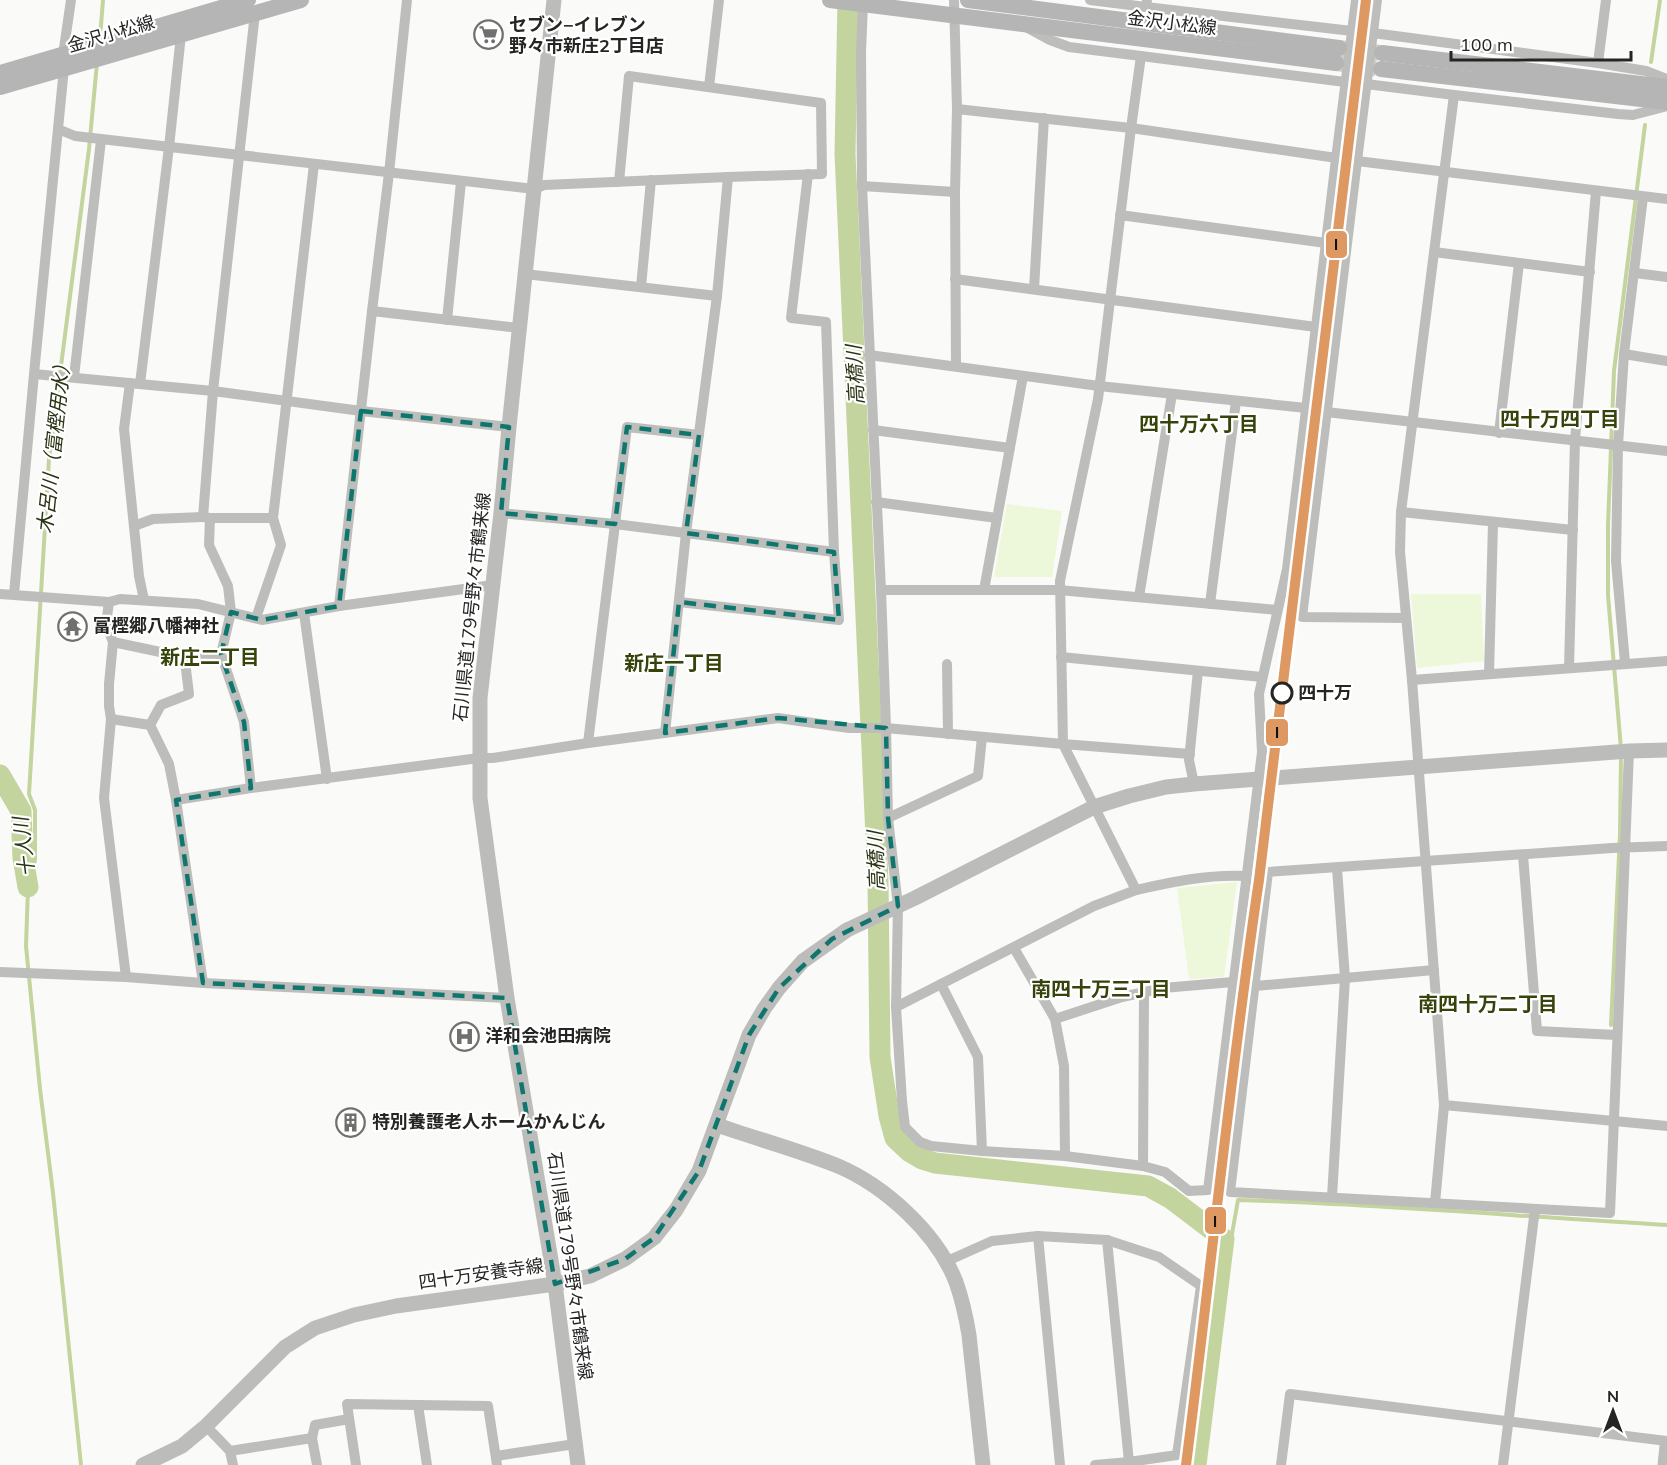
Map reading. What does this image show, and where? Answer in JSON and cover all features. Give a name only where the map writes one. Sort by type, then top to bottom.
[{"type":"main road","name":"金沢小松線","points":[[0,87],[63,62],[252,7],[301,0]]},
{"type":"main road","name":"金沢小松線","points":[[834,0],[861,4],[954,8],[1017,22],[1337,56],[968,0]]},
{"type":"main road","name":"金沢小松線","points":[[97,52],[181,35],[252,7]]},
{"type":"main road","points":[[1667,87],[1381,61],[1667,104]]},
{"type":"main road","name":"金沢小松線","points":[[0,73],[63,62]]},
{"type":"street","points":[[14,594],[63,62],[71,0]]},
{"type":"street","points":[[339,606],[407,0]]},
{"type":"street","name":"石川県道179号野々市鶴来線","points":[[554,0],[480,698],[479,758],[480,798],[507,998],[555,1284],[578,1465]]},
{"type":"street","points":[[709,87],[719,0]]},
{"type":"street","points":[[1011,5],[1039,0]]},
{"type":"street","points":[[1090,0],[1147,4],[1352,31]]},
{"type":"street","points":[[861,4],[862,186],[881,590],[883,728],[896,1007],[905,1127],[920,1142],[931,1146],[1065,1156],[1143,1166],[1165,1172],[1189,1191],[1208,1190],[1262,752],[1259,694],[1287,569],[1356,0]]},
{"type":"street","points":[[1377,0],[1302,617],[1406,618]]},
{"type":"street","points":[[1598,63],[1606,0]]},
{"type":"street","points":[[251,788],[244,722],[221,654],[231,612],[228,586],[210,544],[207,517],[213,391],[240,154],[252,7]]},
{"type":"street","points":[[954,8],[957,109],[956,366]]},
{"type":"street","points":[[1017,22],[1050,40],[1069,47],[1345,82]]},
{"type":"street","points":[[1373,33],[1598,63],[1647,71],[1667,79]]},
{"type":"street","points":[[144,600],[139,576],[124,429],[135,384],[169,147],[181,35]]},
{"type":"street","points":[[1136,890],[1063,744],[1059,590],[1098,399],[1141,56]]},
{"type":"street","points":[[58,129],[79,137],[534,189],[544,185],[822,174],[821,103],[629,76],[619,182]]},
{"type":"street","points":[[1366,84],[1633,115],[1667,104]]},
{"type":"street","points":[[1435,1203],[1444,1105],[1419,767],[1400,552],[1401,512],[1454,95]]},
{"type":"street","points":[[957,109],[1131,128],[1336,159],[1667,199]]},
{"type":"street","points":[[1034,289],[1044,118]]},
{"type":"street","points":[[69,377],[97,139]]},
{"type":"street","points":[[256,618],[281,545],[273,518],[314,164]]},
{"type":"street","points":[[679,602],[839,620],[834,552],[826,322],[791,318],[808,174]]},
{"type":"street","points":[[665,734],[686,533],[717,296],[728,177]]},
{"type":"street","points":[[640,287],[651,180]]},
{"type":"street","points":[[447,320],[461,182]]},
{"type":"street","points":[[862,186],[955,192]]},
{"type":"street","points":[[1569,668],[1575,440],[1596,190]]},
{"type":"street","points":[[1618,664],[1613,444],[1635,273],[1638,196]]},
{"type":"street","points":[[1120,215],[1326,243]]},
{"type":"street","points":[[1434,252],[1590,272]]},
{"type":"street","points":[[1499,433],[1519,263]]},
{"type":"street","points":[[1635,273],[1667,277]]},
{"type":"street","points":[[525,274],[717,296]]},
{"type":"street","points":[[955,279],[1316,327]]},
{"type":"street","points":[[372,311],[519,328]]},
{"type":"street","points":[[1624,354],[1667,360]]},
{"type":"street","points":[[869,355],[1099,386],[1306,408]]},
{"type":"street","points":[[34,374],[213,391],[361,411],[508,427]]},
{"type":"street","points":[[984,590],[1023,376]]},
{"type":"street","points":[[1139,597],[1172,394]]},
{"type":"street","points":[[1210,603],[1236,401]]},
{"type":"street","points":[[1326,412],[1667,451]]},
{"type":"street","points":[[588,743],[627,427],[699,435]]},
{"type":"street","points":[[873,430],[1010,448]]},
{"type":"street","points":[[876,502],[997,518]]},
{"type":"street","points":[[1401,512],[1573,530]]},
{"type":"street","points":[[501,513],[615,524],[834,552]]},
{"type":"street","points":[[134,526],[153,519],[273,518]]},
{"type":"street","points":[[1490,674],[1493,523]]},
{"type":"street","points":[[0,594],[109,602],[120,599],[198,604],[262,620],[339,606],[493,585]]},
{"type":"street","points":[[881,590],[1059,590],[1277,610]]},
{"type":"street","points":[[109,602],[106,624],[113,642],[109,684],[111,719],[104,798],[126,976]]},
{"type":"street","points":[[304,613],[327,779]]},
{"type":"street","points":[[113,642],[165,653],[221,654]]},
{"type":"street","points":[[150,725],[161,705],[189,694],[184,654]]},
{"type":"street","points":[[1061,657],[1262,678]]},
{"type":"street","points":[[1412,680],[1667,661]]},
{"type":"street","points":[[947,664],[948,734]]},
{"type":"street","points":[[1194,784],[1189,760],[1198,671]]},
{"type":"street","points":[[176,800],[778,718],[849,728],[883,728],[1190,754]]},
{"type":"street","points":[[111,719],[150,725]]},
{"type":"street","points":[[150,725],[169,764],[203,983]]},
{"type":"street","points":[[888,818],[978,776],[982,737]]},
{"type":"street","name":"四十万安養寺線","points":[[143,1465],[182,1446],[206,1426],[285,1347],[315,1328],[354,1315],[396,1306],[555,1284],[590,1276],[625,1259],[654,1238],[689,1190],[717,1125],[748,1035],[779,987],[803,961],[832,939],[861,922],[892,909],[1094,807],[1166,787],[1194,784],[1623,751],[1667,750]]},
{"type":"street","points":[[1623,751],[1619,848],[1614,1121],[1610,1213],[1534,1214],[1435,1203],[1230,1192],[1268,872],[1426,860],[1619,848],[1667,846]]},
{"type":"street","points":[[1522,855],[1537,1031],[1616,1035]]},
{"type":"street","points":[[1332,1197],[1345,978],[1337,868]]},
{"type":"street","points":[[896,1007],[1094,906],[1136,890],[1187,879],[1246,876]]},
{"type":"street","points":[[1014,948],[1054,1020],[1064,1066],[1065,1156]]},
{"type":"street","points":[[1255,986],[1434,969]]},
{"type":"street","points":[[0,972],[126,976],[203,983],[507,998]]},
{"type":"street","points":[[1054,1020],[1144,992],[1163,988],[1233,982]]},
{"type":"street","points":[[940,984],[978,1057],[982,1151]]},
{"type":"street","points":[[1143,1166],[1144,992]]},
{"type":"street","points":[[1444,1105],[1667,1126]]},
{"type":"street","points":[[717,1125],[838,1166],[864,1179],[885,1193],[926,1233],[955,1281],[969,1335],[983,1465]]},
{"type":"street","points":[[1503,1465],[1534,1214]]},
{"type":"street","points":[[945,1262],[992,1240],[1038,1236],[1107,1240],[1159,1257],[1201,1286],[1177,1455],[1130,1464],[1095,1465]]},
{"type":"street","points":[[1038,1236],[1060,1465]]},
{"type":"street","points":[[1107,1240],[1130,1464]]},
{"type":"street","points":[[1281,1465],[1290,1394],[1667,1441]]},
{"type":"street","points":[[356,1465],[347,1404],[488,1406],[497,1461],[575,1444]]},
{"type":"street","points":[[418,1405],[427,1465]]},
{"type":"street","points":[[317,1465],[312,1438],[315,1425],[349,1419]]},
{"type":"street","points":[[206,1426],[230,1451],[233,1465]]},
{"type":"street","points":[[230,1451],[312,1438]]},
{"type":"street","points":[[1665,1465],[1667,1446]]},
{"type":"highlighted area","points":[[361,411],[509,427],[501,513],[615,524],[627,427],[699,435],[686,533],[834,552],[839,620],[679,602],[665,733],[778,718],[886,728],[888,818],[898,906],[832,939],[779,988],[749,1035],[699,1171],[654,1238],[625,1259],[555,1284],[507,998],[203,983],[176,800],[251,788],[244,722],[221,654],[231,612],[262,620],[339,606]]},
{"type":"green space","points":[[1007,504],[1062,511],[1052,577],[994,577]]},
{"type":"green space","points":[[1411,594],[1481,594],[1484,661],[1417,668]]},
{"type":"green space","points":[[1237,882],[1224,977],[1189,979],[1177,888]]},
{"type":"waterway","name":"木呂川（富樫用水）","points":[[100,38],[103,0]]},
{"type":"waterway","name":"高橋川","points":[[848,0],[845,154],[878,881],[880,1057],[889,1116],[895,1138],[910,1152],[922,1159],[935,1163],[1148,1186],[1170,1198],[1224,1239],[1196,1465]]},
{"type":"waterway","points":[[1651,62],[1660,0]]},
{"type":"waterway","name":"木呂川（富樫用水）","points":[[81,1465],[26,946],[28,887],[35,860],[35,810],[29,794],[49,459],[89,149],[97,63]]},
{"type":"waterway","points":[[1621,749],[1608,595],[1608,525],[1614,371],[1645,125]]},
{"type":"waterway","points":[[1611,1025],[1620,834],[1621,756]]},
{"type":"waterway","name":"十人川","points":[[0,775],[21,811],[23,858],[28,887]]},
{"type":"waterway","points":[[1224,1239],[1232,1234],[1238,1200],[1667,1225]]},
{"type":"tunnel","points":[[1339,48],[1382,53]]},
{"type":"tunnel","points":[[1336,63],[1381,69]]},
{"type":"transit line","name":"I","points":[[1186,1465],[1366,0]]},
{"type":"place","name":"セブン−イレブン 野々市新庄2丁目店","points":[[488,35]]},
{"type":"place","name":"富樫郷八幡神社","points":[[72,626]]},
{"type":"place","name":"四十万","points":[[1282,693]]},
{"type":"place","name":"洋和会池田病院","points":[[464,1036]]},
{"type":"place","name":"特別養護老人ホームかんじん","points":[[351,1122]]},
{"type":"district","name":"四十万四丁目","points":[[1560,419]]},
{"type":"district","name":"四十万六丁目","points":[[1199,424]]},
{"type":"district","name":"新庄二丁目","points":[[210,657]]},
{"type":"district","name":"新庄一丁目","points":[[674,663]]},
{"type":"district","name":"南四十万三丁目","points":[[1101,989]]},
{"type":"district","name":"南四十万二丁目","points":[[1488,1004]]}]
